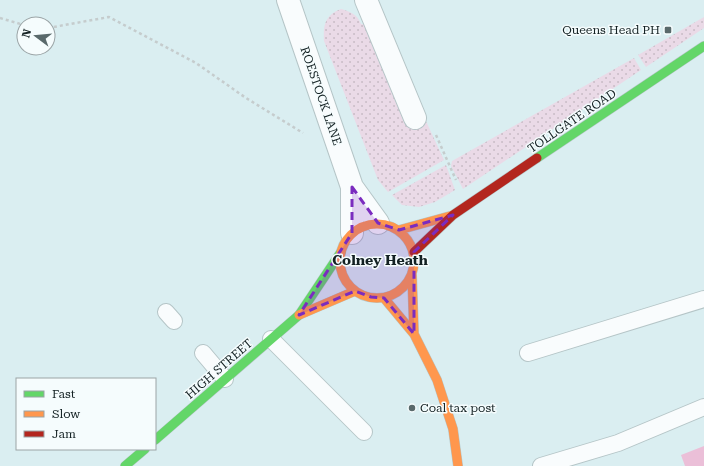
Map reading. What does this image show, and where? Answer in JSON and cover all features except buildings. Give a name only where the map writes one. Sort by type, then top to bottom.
[{"type":"street","points":[[366,0],[415,118]]},
{"type":"street","name":"ROESTOCK LANE","points":[[293,2],[352,187],[352,233]]},
{"type":"street","name":"TOLLGATE ROAD","points":[[414,252],[453,215],[704,46]]},
{"type":"street","name":"ROESTOCK LANE","points":[[352,187],[378,223]]},
{"type":"street","name":"TOLLGATE ROAD","points":[[399,230],[453,215]]},
{"type":"street","points":[[412,275],[405,286],[395,294],[384,298],[371,297],[355,291],[346,282],[341,270],[341,252],[346,240],[352,233],[363,226],[378,223],[391,226],[399,230],[408,240],[414,252],[412,275],[414,334]]},
{"type":"street","name":"HIGH STREET","points":[[156,439],[299,315],[341,252]]},
{"type":"street","name":"HIGH STREET","points":[[299,315],[355,291]]},
{"type":"street","points":[[384,298],[414,334],[437,380],[453,429],[458,466]]},
{"type":"street","points":[[125,466],[144,450]]},
{"type":"lane","points":[[528,352],[704,299]]},
{"type":"lane","points":[[271,339],[364,432]]},
{"type":"lane","points":[[203,353],[225,379]]},
{"type":"lane","points":[[541,466],[618,443],[704,407]]},
{"type":"path","points":[[56,27],[108,17],[196,63],[246,98],[304,134]]},
{"type":"path","points":[[0,18],[16,23]]},
{"type":"path","points":[[415,118],[427,113],[467,206]]},
{"type":"highlighted area","points":[[352,187],[378,223],[399,230],[453,215],[414,252],[414,334],[384,298],[371,297],[355,291],[299,315],[352,233]]},
{"type":"shaded area","points":[[341,9],[353,14],[358,18],[361,24],[367,25],[407,125],[425,119],[444,160],[388,192],[378,180],[324,41],[326,21],[331,14]]},
{"type":"shaded area","points":[[704,17],[704,28],[646,67],[638,55]]},
{"type":"shaded area","points":[[634,58],[641,70],[463,189],[451,166],[452,161]]},
{"type":"shaded area","points":[[446,165],[455,190],[435,202],[419,207],[402,205],[392,195]]},
{"type":"shaded area","points":[[704,446],[704,466],[685,466],[681,455]]},
{"type":"traffic: fast","points":[[537,158],[704,46]]},
{"type":"traffic: fast","points":[[156,439],[299,315],[341,252]]},
{"type":"traffic: fast","points":[[125,466],[144,450]]},
{"type":"traffic: slow","points":[[399,230],[450,216]]},
{"type":"traffic: slow","points":[[377,224],[398,230],[408,240],[414,261],[408,282],[398,292],[377,298],[356,292],[346,282],[340,261],[346,240],[356,230],[377,224]]},
{"type":"traffic: slow","points":[[412,275],[414,334]]},
{"type":"traffic: slow","points":[[299,315],[355,291]]},
{"type":"traffic: slow","points":[[384,298],[414,334],[437,380],[453,429],[458,466]]},
{"type":"traffic: jam","points":[[414,252],[453,215],[537,158]]},
{"type":"place","name":"Queens Head PH","points":[[668,30]]},
{"type":"place","name":"Coal tax post","points":[[412,408]]},
{"type":"district","name":"Colney Heath","points":[[380,260]]}]
